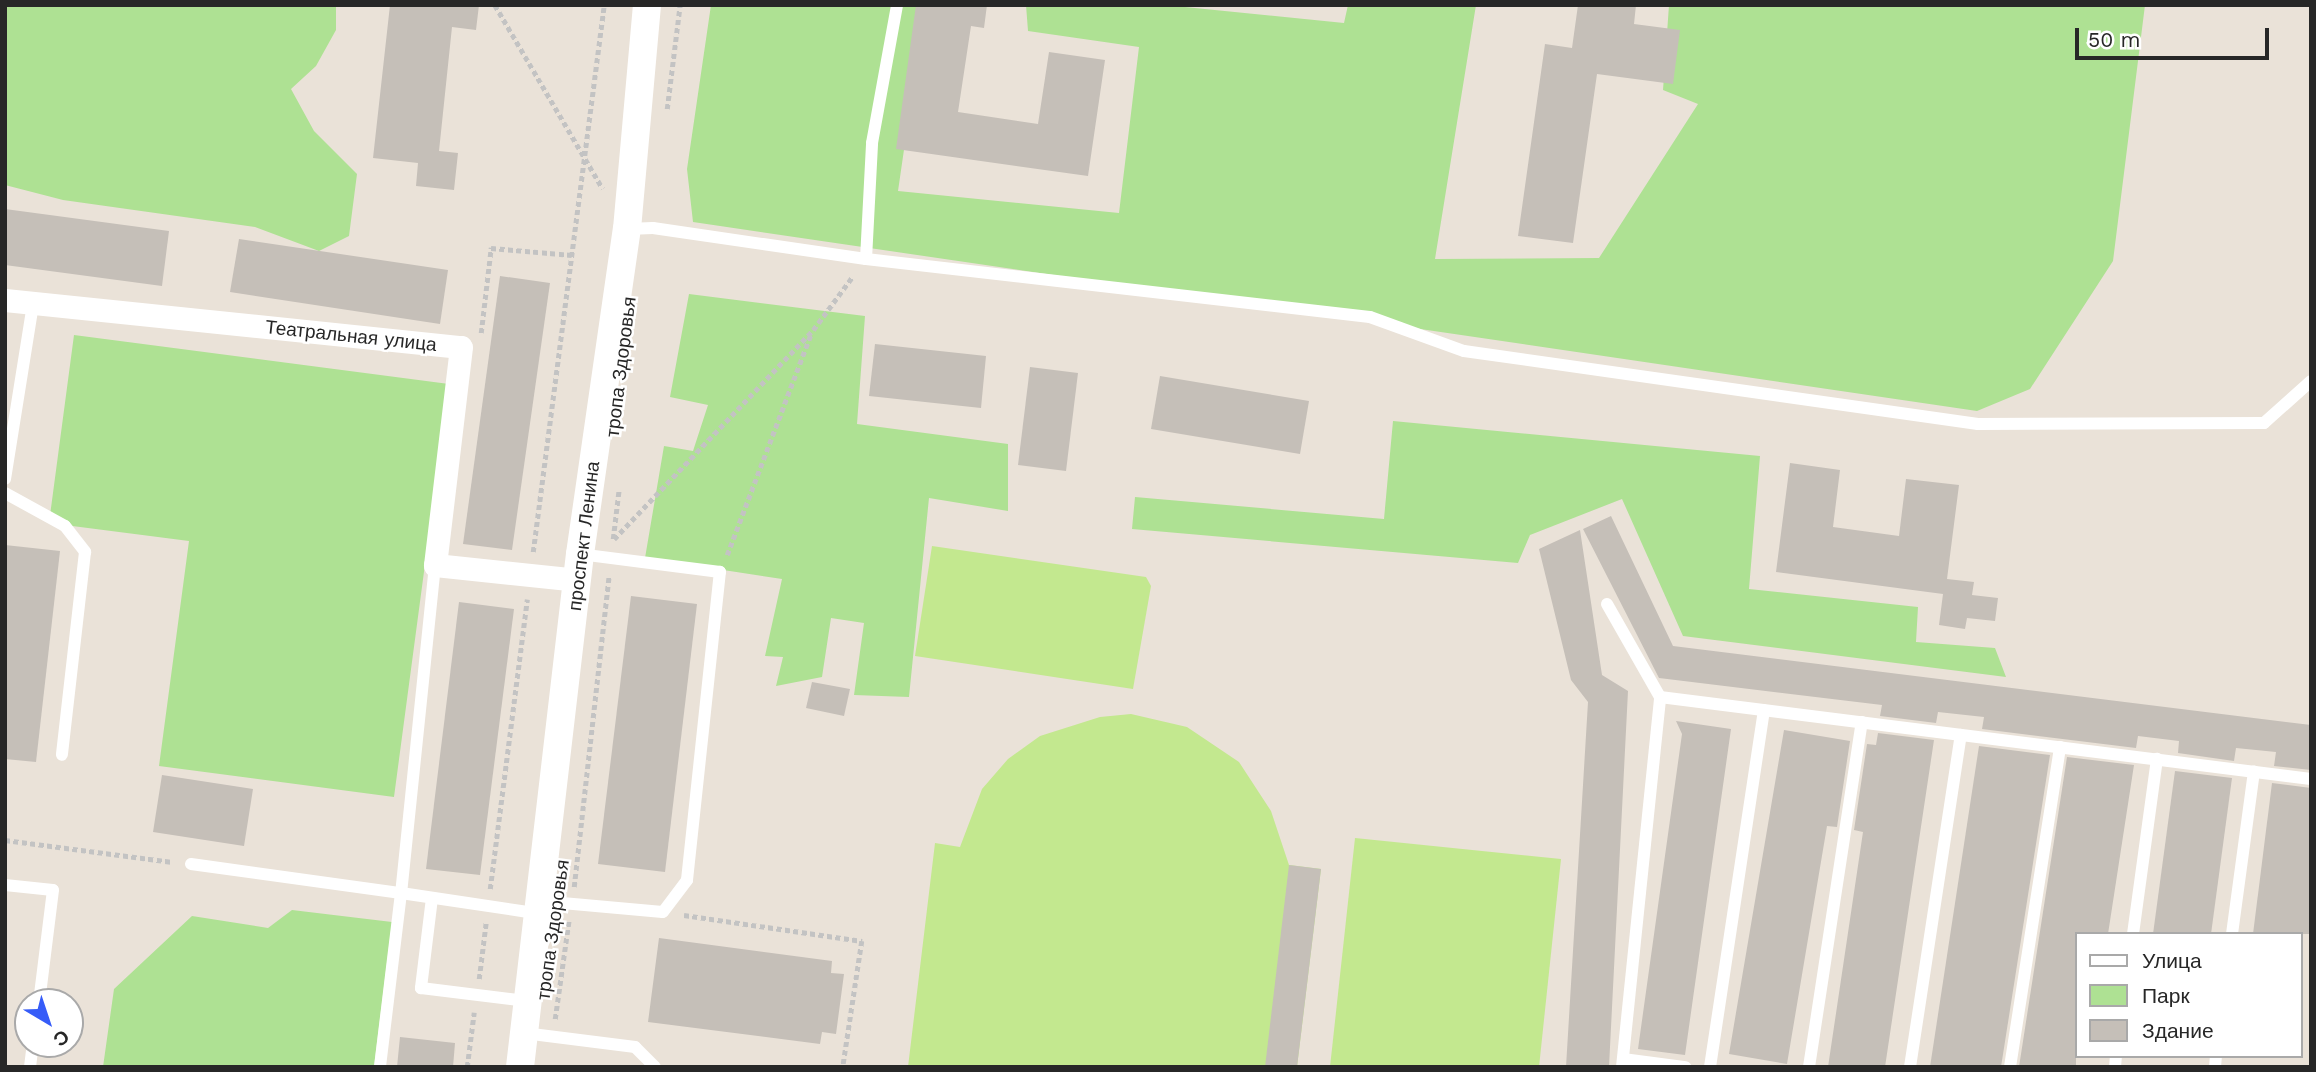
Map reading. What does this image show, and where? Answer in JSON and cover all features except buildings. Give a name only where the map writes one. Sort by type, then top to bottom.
[{"type":"street","name":"проспект Ленина","points":[[520,1067],[536,907],[579,567],[626,229],[647,5]]},
{"type":"street","name":"Театральная улица","points":[[5,300],[461,347],[435,565]]},
{"type":"street","points":[[435,565],[531,575],[579,567]]},
{"type":"lane","points":[[866,259],[872,144],[897,5]]},
{"type":"lane","points":[[626,229],[653,228],[866,259],[1370,317],[1464,351],[1978,424],[2264,423],[2311,381]]},
{"type":"lane","points":[[5,479],[33,304]]},
{"type":"lane","points":[[5,493],[65,526],[85,552],[62,755]]},
{"type":"lane","points":[[191,864],[488,906],[571,906],[663,912],[687,880],[720,572],[611,558],[579,567]]},
{"type":"lane","points":[[380,1067],[435,565]]},
{"type":"lane","points":[[1607,604],[1660,697],[1623,1063],[1685,1067]]},
{"type":"lane","points":[[1660,697],[2311,779]]},
{"type":"lane","points":[[1710,1067],[1763,710]]},
{"type":"lane","points":[[1809,1067],[1862,722]]},
{"type":"lane","points":[[1910,1067],[1961,735]]},
{"type":"lane","points":[[2010,1067],[2060,747]]},
{"type":"lane","points":[[2133,932],[2157,759]]},
{"type":"lane","points":[[2232,932],[2253,771]]},
{"type":"lane","points":[[5,885],[53,890],[41,988]]},
{"type":"lane","points":[[432,898],[421,988],[527,1001]]},
{"type":"lane","points":[[524,1033],[635,1047],[654,1067]]},
{"type":"path","points":[[495,5],[605,193]]},
{"type":"path","points":[[467,1067],[604,5]]},
{"type":"path","points":[[666,123],[680,5]]},
{"type":"path","points":[[612,541],[813,330],[866,259]]},
{"type":"path","points":[[720,572],[813,330]]},
{"type":"path","name":"тропа Здоровья","points":[[553,1036],[571,906],[620,487]]},
{"type":"path","points":[[5,840],[191,864]]},
{"type":"path","points":[[663,912],[862,941],[843,1067]]},
{"type":"green space","points":[[5,5],[336,5],[336,30],[316,66],[291,89],[314,131],[357,174],[349,236],[319,251],[255,227],[63,200],[5,185]]},
{"type":"green space","points":[[711,5],[925,5],[898,191],[1119,213],[1139,47],[1028,31],[1026,5],[1165,5],[1344,23],[1348,5],[1476,5],[1435,259],[1599,258],[1698,104],[1663,90],[1669,5],[2145,5],[2113,261],[2030,389],[1977,411],[693,222],[687,169]]},
{"type":"green space","points":[[689,294],[865,316],[857,424],[1008,444],[1008,511],[929,498],[909,697],[854,695],[864,623],[831,618],[822,677],[776,686],[783,657],[765,656],[782,579],[645,558],[664,446],[693,451],[708,405],[670,397]]},
{"type":"green space","points":[[74,335],[449,384],[394,797],[159,766],[189,541],[49,523]]},
{"type":"green space","points":[[1393,421],[1760,456],[1749,589],[1918,607],[1916,642],[1995,648],[2006,677],[1683,636],[1622,499],[1530,535],[1518,563],[1132,529],[1135,497],[1384,519]]},
{"type":"green space","points":[[932,546],[1146,577],[1151,586],[1133,689],[915,656]]},
{"type":"green space","points":[[1131,714],[1187,727],[1239,762],[1271,811],[1289,865],[1321,869],[1297,1067],[908,1067],[935,843],[960,847],[982,789],[1008,759],[1040,736],[1100,717]]},
{"type":"green space","points":[[1355,838],[1561,859],[1539,1067],[1330,1067]]},
{"type":"green space","points":[[292,910],[392,922],[374,1067],[103,1067],[114,989],[192,916],[268,928]]}]
